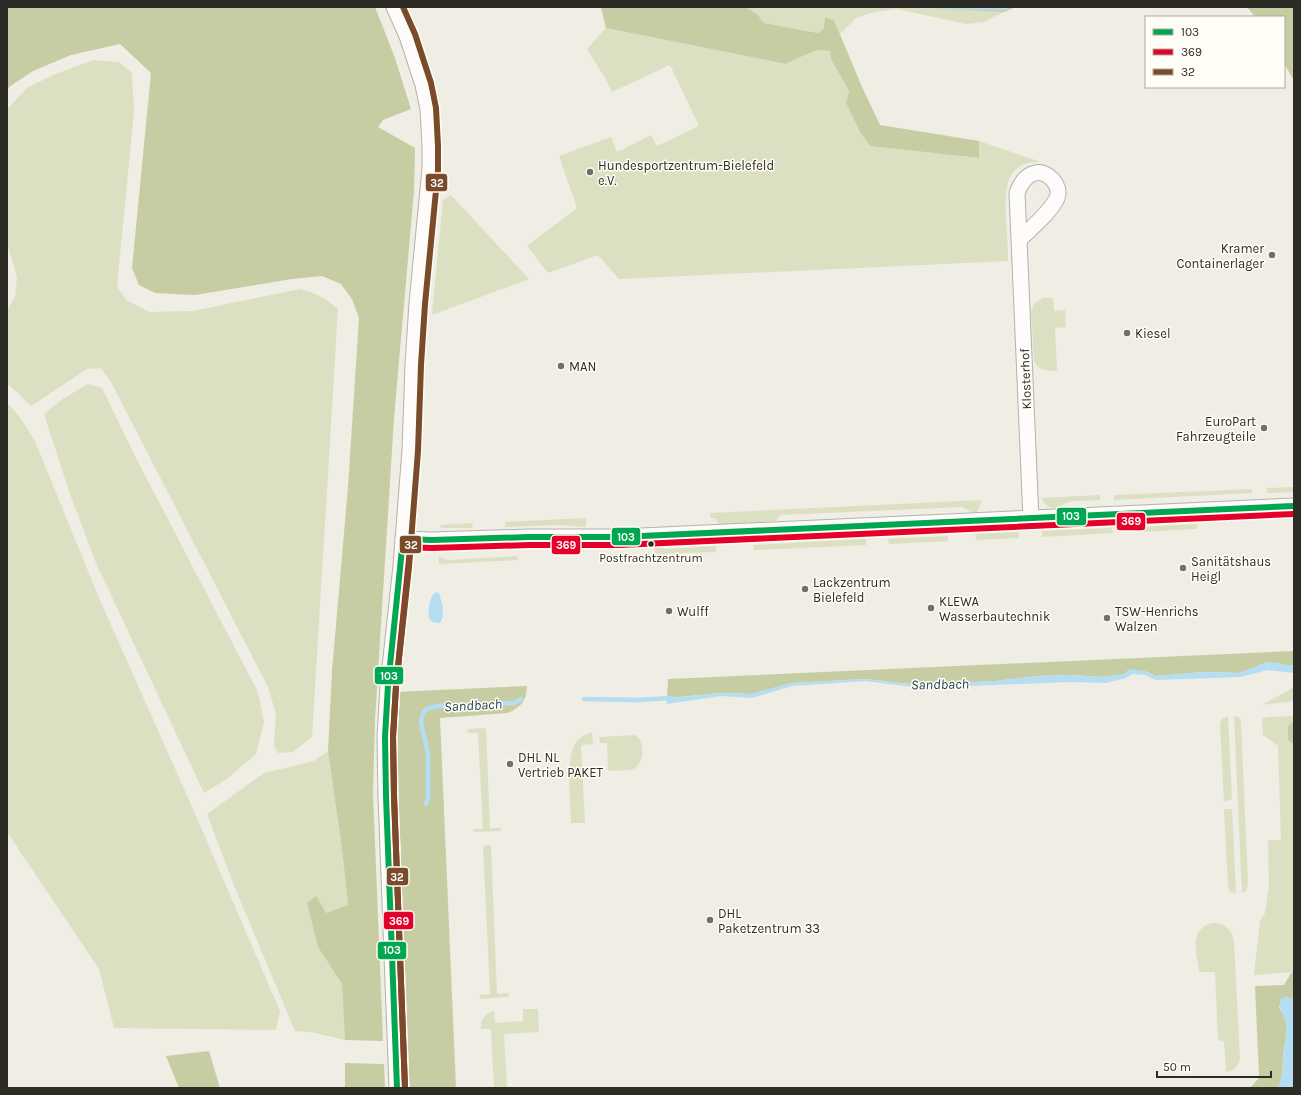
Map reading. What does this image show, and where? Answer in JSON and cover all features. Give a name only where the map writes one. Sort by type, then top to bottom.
[{"type":"street","points":[[394,7],[407,36],[423,85],[428,109],[430,146],[430,170],[417,303],[410,450],[399,587],[388,685],[385,737],[397,1088]]},
{"type":"street","name":"Klosterhof","points":[[1019,240],[1031,518]]},
{"type":"street","points":[[403,539],[432,540],[620,537],[1294,506]]},
{"type":"green space","points":[[7,7],[375,7],[395,58],[411,109],[383,120],[378,127],[415,148],[414,191],[394,418],[375,720],[373,793],[383,1041],[345,1040],[342,984],[318,947],[307,903],[316,896],[326,913],[348,905],[342,849],[328,751],[332,671],[348,487],[359,318],[352,299],[341,284],[322,276],[292,279],[195,295],[155,293],[139,285],[132,268],[151,73],[120,44],[71,55],[33,71],[9,87],[7,91]]},
{"type":"green space","points":[[601,7],[745,7],[757,14],[764,23],[818,33],[824,28],[825,17],[834,20],[862,87],[880,125],[979,141],[979,158],[870,146],[860,132],[846,103],[849,91],[831,59],[830,51],[817,50],[786,64],[606,28]]},
{"type":"green space","points":[[745,7],[933,7],[941,9],[1004,12],[983,22],[966,24],[897,9],[874,12],[856,18],[840,34],[834,20],[826,17],[824,28],[818,33],[764,23],[757,14]]},
{"type":"green space","points":[[933,7],[1016,7],[1004,12],[941,9]]},
{"type":"green space","points":[[1247,7],[1294,7],[1294,81],[1285,65],[1285,16],[1254,16]]},
{"type":"green space","points":[[606,28],[786,64],[817,50],[831,51],[831,59],[849,91],[846,103],[860,132],[870,146],[979,158],[979,141],[1041,162],[1019,166],[1013,172],[1009,180],[1006,200],[1008,261],[619,279],[598,255],[548,273],[527,246],[577,208],[559,156],[611,137],[617,152],[651,135],[657,146],[699,126],[670,65],[612,92],[587,49]]},
{"type":"green space","points":[[93,60],[119,62],[132,73],[134,112],[117,286],[126,300],[149,312],[193,311],[300,289],[320,296],[338,309],[312,737],[293,752],[278,753],[274,745],[276,714],[268,687],[111,382],[101,368],[87,369],[31,406],[7,383],[7,311],[15,296],[17,277],[7,243],[7,109],[27,88],[53,75]]},
{"type":"green space","points":[[451,195],[529,279],[432,315],[443,200]]},
{"type":"green space","points":[[1043,298],[1053,298],[1054,311],[1065,310],[1066,327],[1055,328],[1057,371],[1041,369],[1034,361],[1031,311],[1035,303]]},
{"type":"green space","points":[[88,384],[102,388],[136,458],[258,692],[264,722],[256,754],[227,779],[204,793],[96,563],[70,494],[44,414],[64,398]]},
{"type":"green space","points":[[7,403],[19,416],[35,441],[99,598],[193,809],[280,1011],[276,1030],[114,1028],[99,969],[7,832]]},
{"type":"green space","points":[[1294,487],[1294,492],[1267,493],[1267,488]]},
{"type":"green space","points":[[1252,489],[1252,493],[1114,500],[1114,495]]},
{"type":"green space","points":[[1100,495],[1100,500],[1072,501],[1052,508],[1041,498]]},
{"type":"green space","points":[[982,500],[977,512],[971,512],[962,507],[780,515],[776,521],[719,524],[715,518],[711,518],[710,513]]},
{"type":"green space","points":[[586,518],[586,527],[558,525],[505,527],[505,522]]},
{"type":"green space","points":[[473,523],[472,528],[441,528],[440,525]]},
{"type":"green space","points":[[1197,524],[1197,529],[1141,532],[1141,527]]},
{"type":"green space","points":[[1112,528],[1113,533],[1042,537],[1042,531]]},
{"type":"green space","points":[[1019,532],[1019,538],[976,540],[975,534]]},
{"type":"green space","points":[[948,536],[948,541],[889,544],[888,539]]},
{"type":"green space","points":[[866,539],[866,545],[754,550],[753,545]]},
{"type":"green space","points":[[654,543],[658,543],[665,549],[716,546],[716,552],[655,554]]},
{"type":"green space","points":[[517,556],[518,560],[439,564],[439,557],[450,560]]},
{"type":"green space","points":[[1294,651],[1294,666],[1268,662],[1239,673],[1204,672],[1155,676],[1145,671],[1104,677],[1070,675],[1037,676],[995,681],[919,685],[866,679],[791,683],[752,694],[721,693],[667,698],[668,679]]},
{"type":"green space","points":[[527,686],[526,696],[520,706],[508,713],[440,718],[456,1088],[407,1088],[392,803],[392,750],[396,692]]},
{"type":"green space","points":[[1294,687],[1294,701],[1262,705]]},
{"type":"green space","points":[[1228,716],[1232,799],[1224,802],[1220,723],[1223,718]]},
{"type":"green space","points":[[1234,716],[1239,717],[1241,722],[1248,884],[1246,891],[1242,893]]},
{"type":"green space","points":[[1294,716],[1294,721],[1288,740],[1294,745],[1294,972],[1254,975],[1260,921],[1265,913],[1269,886],[1268,840],[1281,840],[1278,746],[1263,735],[1262,719],[1267,717]]},
{"type":"green space","points":[[1293,721],[1294,745],[1288,740],[1288,726]]},
{"type":"green space","points":[[484,728],[486,730],[490,828],[502,828],[500,831],[474,832],[472,829],[483,829],[478,733],[468,733],[467,730]]},
{"type":"green space","points":[[592,732],[593,744],[581,745],[585,823],[571,823],[570,769],[573,749],[579,739]]},
{"type":"green space","points":[[635,735],[639,738],[642,748],[641,759],[636,768],[631,770],[608,771],[607,743],[600,743],[599,737]]},
{"type":"green space","points":[[328,751],[342,849],[348,905],[326,913],[318,947],[342,984],[345,1040],[311,1032],[295,1031],[235,888],[207,814],[264,773],[314,761]]},
{"type":"green space","points":[[1224,809],[1232,809],[1236,893],[1230,892],[1228,887]]},
{"type":"green space","points":[[491,845],[497,994],[509,993],[508,997],[481,999],[479,995],[490,994],[483,846]]},
{"type":"green space","points":[[1212,923],[1221,924],[1228,928],[1232,934],[1234,943],[1240,1058],[1236,1068],[1226,1072],[1224,1041],[1218,1040],[1215,972],[1199,972],[1196,950],[1197,936],[1204,926]]},
{"type":"green space","points":[[1294,972],[1294,999],[1285,997],[1279,1007],[1285,1017],[1287,1028],[1280,1084],[1278,1088],[1250,1088],[1258,1079],[1259,1075],[1255,986],[1284,985],[1291,973]]},
{"type":"green space","points":[[523,1009],[538,1009],[539,1032],[504,1034],[507,1088],[494,1088],[491,1029],[481,1029],[482,1020],[493,1011],[495,1023],[523,1021]]},
{"type":"green space","points":[[209,1051],[220,1088],[179,1088],[166,1056]]},
{"type":"green space","points":[[345,1063],[384,1064],[385,1088],[345,1088]]},
{"type":"water","points":[[437,592],[440,595],[443,606],[443,617],[440,623],[431,621],[428,615],[431,598]]},
{"type":"water","points":[[1268,662],[1294,666],[1294,673],[1268,670],[1240,677],[1155,680],[1145,675],[1132,674],[1126,678],[1106,683],[1069,682],[920,688],[866,681],[792,686],[752,698],[721,696],[667,704],[667,698],[721,693],[751,694],[791,683],[866,679],[919,685],[995,681],[1037,676],[1070,675],[1104,677],[1124,674],[1129,669],[1145,671],[1155,676],[1204,672],[1239,673]]},
{"type":"water","points":[[1285,997],[1294,999],[1294,1088],[1278,1088],[1281,1080],[1286,1039],[1285,1020],[1280,1006],[1280,1000]]},
{"type":"waterway","points":[[941,7],[1007,7]]},
{"type":"waterway","name":"Sandbach","points":[[584,699],[638,700],[672,698]]},
{"type":"waterway","name":"Sandbach","points":[[426,804],[428,799],[428,754],[421,722],[423,713],[427,709],[437,706],[514,703],[521,699]]},
{"type":"transit line","name":"32","points":[[403,7],[415,34],[431,83],[436,108],[438,146],[438,170],[425,304],[418,451],[409,567],[396,686],[393,737],[405,1088]]},
{"type":"transit line","name":"103","points":[[403,539],[432,540],[529,537],[620,537],[1294,506]]},
{"type":"transit line","name":"369","points":[[403,547],[432,548],[529,545],[620,545],[1294,514]]},
{"type":"transit line","name":"103","points":[[397,1088],[385,737],[388,685],[403,539]]},
{"type":"transit line","name":"369","points":[[405,1088],[393,737],[396,686],[411,540]]},
{"type":"place","name":"Hundesportzentrum-Bielefeld e.V.","points":[[590,172]]},
{"type":"place","name":"Kramer Containerlager","points":[[1272,255]]},
{"type":"place","name":"Kiesel","points":[[1127,333]]},
{"type":"place","name":"MAN","points":[[561,366]]},
{"type":"place","name":"EuroPart Fahrzeugteile","points":[[1264,428]]},
{"type":"place","name":"Postfrachtzentrum","points":[[651,544]]},
{"type":"place","name":"Sanitätshaus Heigl","points":[[1183,568]]},
{"type":"place","name":"Lackzentrum Bielefeld","points":[[805,589]]},
{"type":"place","name":"KLEWA Wasserbautechnik","points":[[931,608]]},
{"type":"place","name":"Wulff","points":[[669,611]]},
{"type":"place","name":"TSW-Henrichs Walzen","points":[[1107,618]]},
{"type":"place","name":"DHL NL Vertrieb PAKET","points":[[510,764]]},
{"type":"place","name":"DHL Paketzentrum 33","points":[[710,920]]}]
